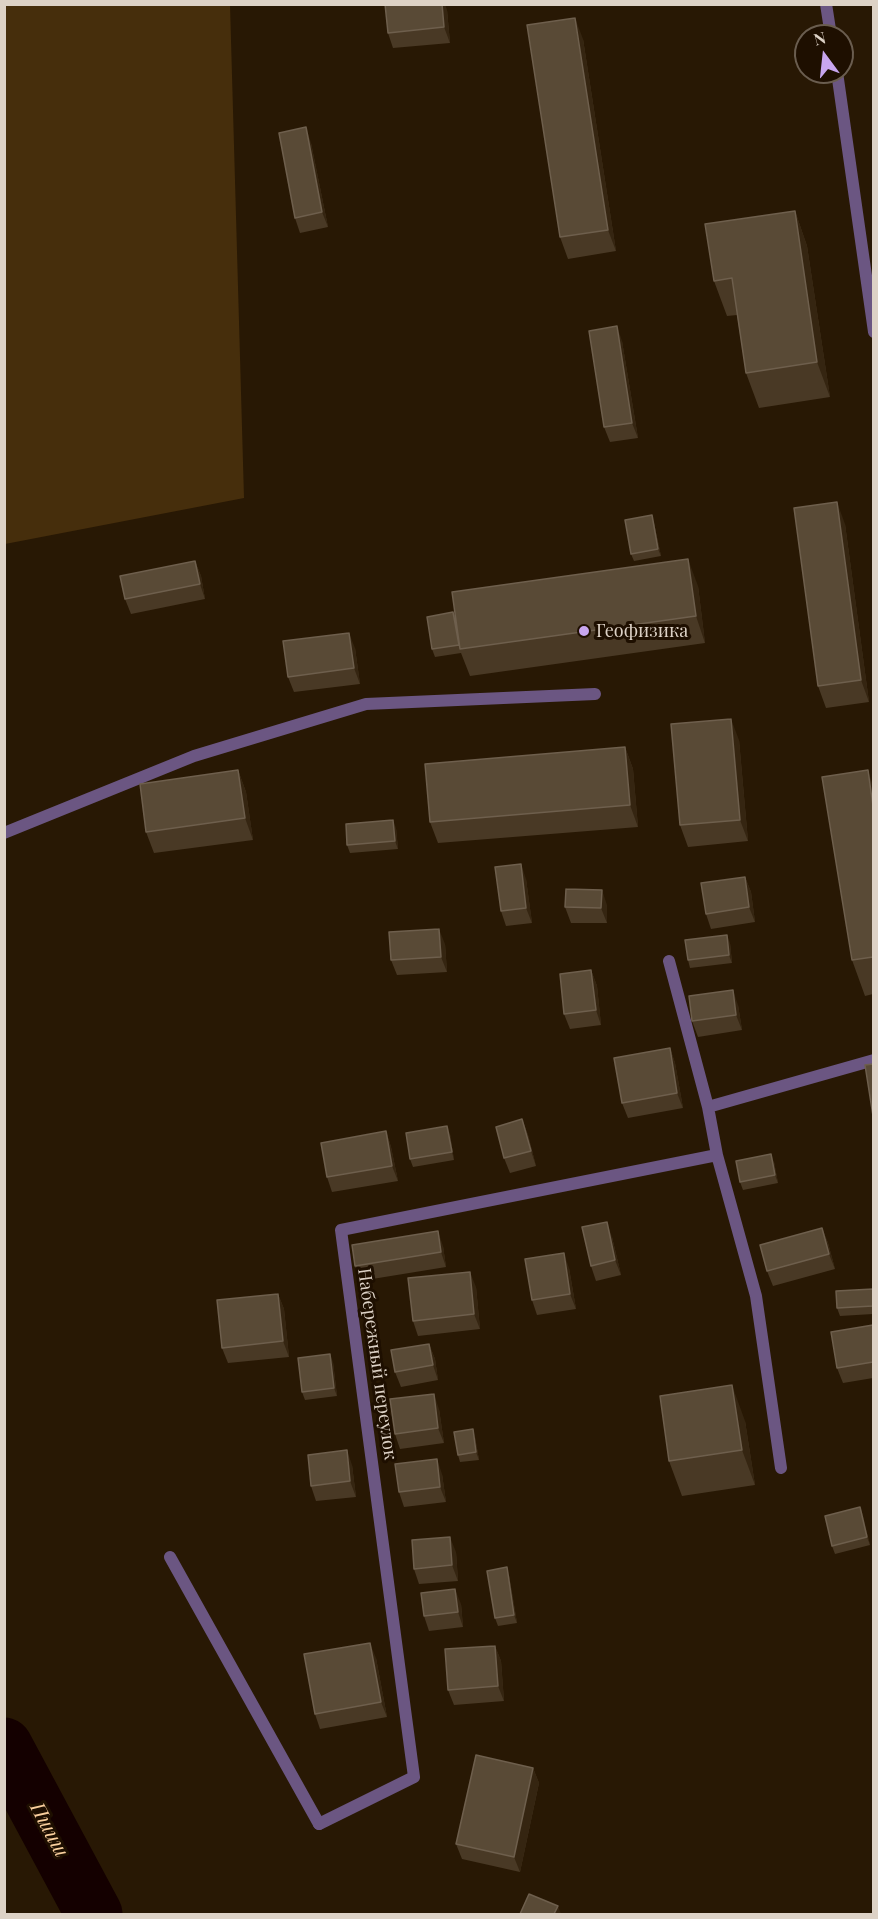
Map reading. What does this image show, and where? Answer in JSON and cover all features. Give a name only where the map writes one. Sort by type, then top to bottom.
[{"type":"street","points":[[826,4],[829,24]]},
{"type":"street","points":[[839,84],[873,332]]},
{"type":"street","points":[[4,833],[194,756],[366,704],[595,694]]},
{"type":"street","points":[[669,961],[708,1107],[717,1155],[756,1296],[781,1468]]},
{"type":"street","points":[[708,1107],[873,1060]]},
{"type":"street","name":"Набережный переулок","points":[[170,1557],[319,1824],[414,1777],[341,1230],[717,1155]]},
{"type":"shaded area","points":[[5,4],[230,5],[244,498],[5,544]]},
{"type":"building","points":[[385,4],[442,4],[444,27],[388,33]]},
{"type":"building","points":[[575,18],[608,230],[560,237],[527,25]]},
{"type":"building","points":[[306,127],[322,212],[295,218],[279,133]]},
{"type":"building","points":[[795,211],[817,362],[746,373],[732,278],[714,281],[705,224]]},
{"type":"building","points":[[617,326],[632,423],[604,427],[589,331]]},
{"type":"building","points":[[837,502],[861,680],[818,686],[794,508]]},
{"type":"building","points":[[652,515],[658,549],[631,554],[625,520]]},
{"type":"building","points":[[688,559],[696,616],[460,649],[452,592]]},
{"type":"building","points":[[195,561],[200,584],[125,599],[120,576]]},
{"type":"building","points":[[453,612],[459,645],[432,649],[427,617]]},
{"type":"building","points":[[349,633],[354,668],[288,677],[283,641]]},
{"type":"building","points":[[731,719],[740,820],[680,825],[671,724]]},
{"type":"building","points":[[625,747],[630,805],[430,822],[425,764]]},
{"type":"building","points":[[238,770],[245,818],[146,832],[140,784]]},
{"type":"building","points":[[868,770],[873,806],[873,957],[852,960],[822,777]]},
{"type":"building","points":[[393,820],[395,841],[347,845],[346,824]]},
{"type":"building","points":[[521,864],[526,908],[501,911],[495,867]]},
{"type":"building","points":[[745,877],[749,907],[706,914],[701,883]]},
{"type":"building","points":[[566,889],[602,890],[601,908],[565,907]]},
{"type":"building","points":[[439,929],[441,957],[391,960],[389,932]]},
{"type":"building","points":[[727,935],[729,955],[688,960],[685,940]]},
{"type":"building","points":[[591,970],[596,1010],[564,1014],[560,974]]},
{"type":"building","points":[[733,990],[736,1015],[692,1021],[689,996]]},
{"type":"building","points":[[670,1048],[677,1093],[622,1103],[614,1058]]},
{"type":"building","points":[[873,1064],[873,1116],[865,1065]]},
{"type":"building","points":[[522,1119],[531,1151],[504,1158],[496,1127]]},
{"type":"building","points":[[447,1126],[452,1152],[410,1159],[406,1133]]},
{"type":"building","points":[[386,1131],[392,1166],[327,1177],[321,1143]]},
{"type":"building","points":[[771,1154],[775,1175],[740,1182],[736,1161]]},
{"type":"building","points":[[607,1222],[615,1260],[591,1266],[582,1227]]},
{"type":"building","points":[[822,1228],[829,1254],[767,1271],[760,1245]]},
{"type":"building","points":[[438,1231],[441,1252],[355,1266],[352,1245]]},
{"type":"building","points":[[564,1253],[570,1294],[532,1300],[525,1259]]},
{"type":"building","points":[[470,1272],[474,1314],[413,1321],[408,1278]]},
{"type":"building","points":[[873,1289],[873,1306],[837,1308],[836,1291]]},
{"type":"building","points":[[278,1294],[283,1341],[222,1348],[217,1300]]},
{"type":"building","points":[[873,1325],[873,1362],[837,1368],[831,1332]]},
{"type":"building","points":[[429,1344],[433,1365],[395,1372],[391,1350]]},
{"type":"building","points":[[330,1354],[334,1388],[302,1392],[298,1358]]},
{"type":"building","points":[[732,1385],[742,1450],[669,1461],[660,1396]]},
{"type":"building","points":[[434,1394],[438,1428],[395,1434],[390,1399]]},
{"type":"building","points":[[473,1429],[476,1452],[458,1455],[454,1432]]},
{"type":"building","points":[[347,1450],[350,1481],[311,1486],[308,1455]]},
{"type":"building","points":[[437,1459],[440,1487],[399,1492],[395,1464]]},
{"type":"building","points":[[860,1507],[867,1537],[832,1546],[825,1516]]},
{"type":"building","points":[[450,1537],[452,1565],[414,1569],[412,1540]]},
{"type":"building","points":[[507,1567],[514,1615],[495,1618],[487,1571]]},
{"type":"building","points":[[455,1589],[458,1612],[424,1616],[421,1593]]},
{"type":"building","points":[[370,1643],[381,1702],[315,1714],[304,1654]]},
{"type":"building","points":[[495,1646],[498,1686],[448,1690],[445,1649]]},
{"type":"building","points":[[476,1755],[533,1768],[514,1857],[456,1844]]},
{"type":"building","points":[[529,1894],[558,1906],[554,1914],[520,1914]]},
{"type":"waterway","name":"Пшиш","points":[[4,1746],[94,1914]]},
{"type":"place","name":"Геофизика","points":[[584,631]]}]
